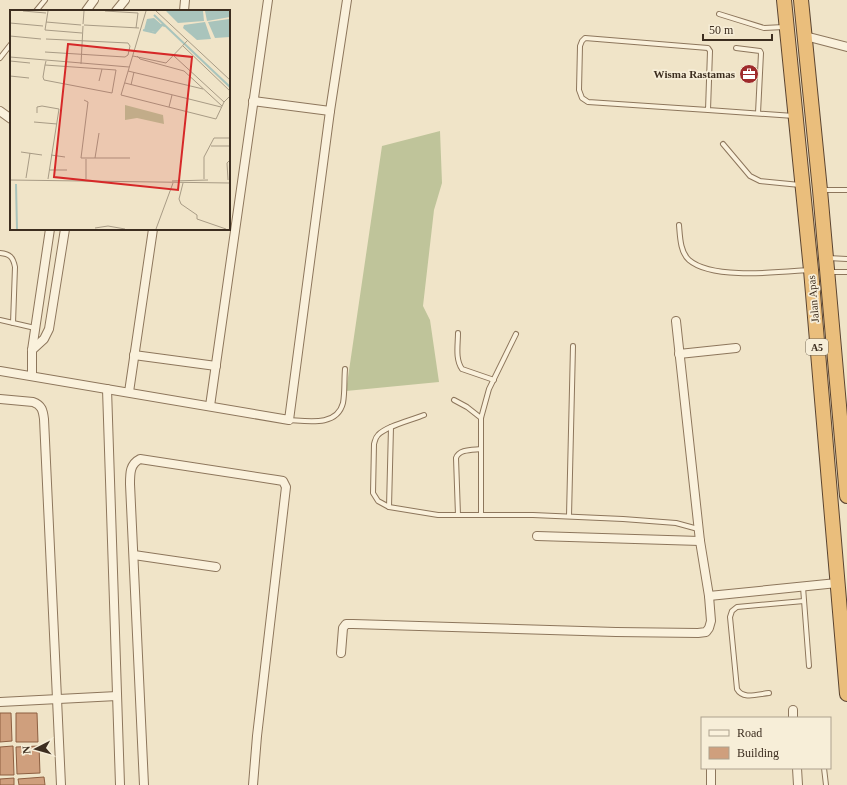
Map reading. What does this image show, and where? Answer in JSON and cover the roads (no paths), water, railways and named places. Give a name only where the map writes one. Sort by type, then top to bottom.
[{"type":"highway","name":"Jalan Apas","points":[[784,0],[802,185],[805,270],[824,434],[847,694]]},
{"type":"highway","name":"Jalan Apas","points":[[801,0],[811,92],[847,496]]},
{"type":"highway","points":[[796,117],[806,110],[811,92]]},
{"type":"highway","points":[[824,434],[829,428],[827,397],[829,394],[837,391]]},
{"type":"street","points":[[87,10],[94,0]]},
{"type":"street","points":[[117,10],[125,0]]},
{"type":"street","points":[[184,10],[186,0]]},
{"type":"street","points":[[210,406],[268,0]]},
{"type":"street","points":[[0,371],[289,420],[330,111],[347,0]]},
{"type":"street","points":[[805,36],[847,47]]},
{"type":"street","points":[[254,101],[330,111]]},
{"type":"street","points":[[0,111],[10,115]]},
{"type":"street","points":[[32,376],[32,350],[50,230]]},
{"type":"street","points":[[32,350],[44,339],[49,329],[64,230]]},
{"type":"street","points":[[129,392],[153,230]]},
{"type":"street","points":[[341,653],[343,628],[346,624],[593,632],[706,632],[711,621],[709,596],[700,541],[676,321]]},
{"type":"street","points":[[679,354],[736,348]]},
{"type":"street","points":[[134,355],[216,366]]},
{"type":"street","points":[[107,389],[120,785]]},
{"type":"street","points":[[0,399],[38,403],[42,407],[44,419],[61,785]]},
{"type":"street","points":[[144,785],[130,474],[134,461],[140,459],[278,480],[283,481],[286,487],[257,736],[253,785]]},
{"type":"street","points":[[537,536],[700,541]]},
{"type":"street","points":[[134,556],[216,567]]},
{"type":"street","points":[[709,596],[837,583]]},
{"type":"street","points":[[0,702],[117,696]]},
{"type":"street","points":[[711,769],[711,785]]},
{"type":"street","points":[[797,769],[798,785]]},
{"type":"lane","points":[[37,10],[45,0]]},
{"type":"lane","points":[[719,14],[764,28],[787,27]]},
{"type":"lane","points":[[708,110],[710,50],[708,48],[585,38],[582,41],[580,46],[579,90],[582,98],[588,102],[708,110],[758,113],[796,117]]},
{"type":"lane","points":[[0,58],[10,45]]},
{"type":"lane","points":[[736,48],[760,51],[758,113]]},
{"type":"lane","points":[[723,144],[750,176],[760,181],[802,185]]},
{"type":"lane","points":[[820,190],[847,190]]},
{"type":"lane","points":[[679,225],[684,253],[688,260],[698,266],[723,272],[737,273],[805,270]]},
{"type":"lane","points":[[0,253],[11,256],[14,260],[13,323]]},
{"type":"lane","points":[[826,265],[847,259]]},
{"type":"lane","points":[[826,265],[847,272]]},
{"type":"lane","points":[[0,320],[35,328]]},
{"type":"lane","points":[[458,333],[458,353],[462,369],[494,380]]},
{"type":"lane","points":[[481,514],[480,418],[484,402],[516,334]]},
{"type":"lane","points":[[569,516],[573,346]]},
{"type":"lane","points":[[289,420],[320,421],[331,418],[336,414],[340,410],[343,402],[344,369]]},
{"type":"lane","points":[[454,400],[467,407],[480,418]]},
{"type":"lane","points":[[424,415],[391,427],[378,434],[375,438],[373,494],[375,498],[389,507],[438,515],[481,514],[623,519],[676,523],[699,529]]},
{"type":"lane","points":[[389,507],[391,427]]},
{"type":"lane","points":[[458,514],[456,458],[461,452],[481,449]]},
{"type":"lane","points":[[803,587],[809,666]]},
{"type":"lane","points":[[769,693],[745,696],[739,693],[737,689],[730,617],[732,611],[737,607],[804,601]]},
{"type":"lane","points":[[824,769],[826,785]]},
{"type":"place","name":"Wisma Rastamas","points":[[749,74]]}]
